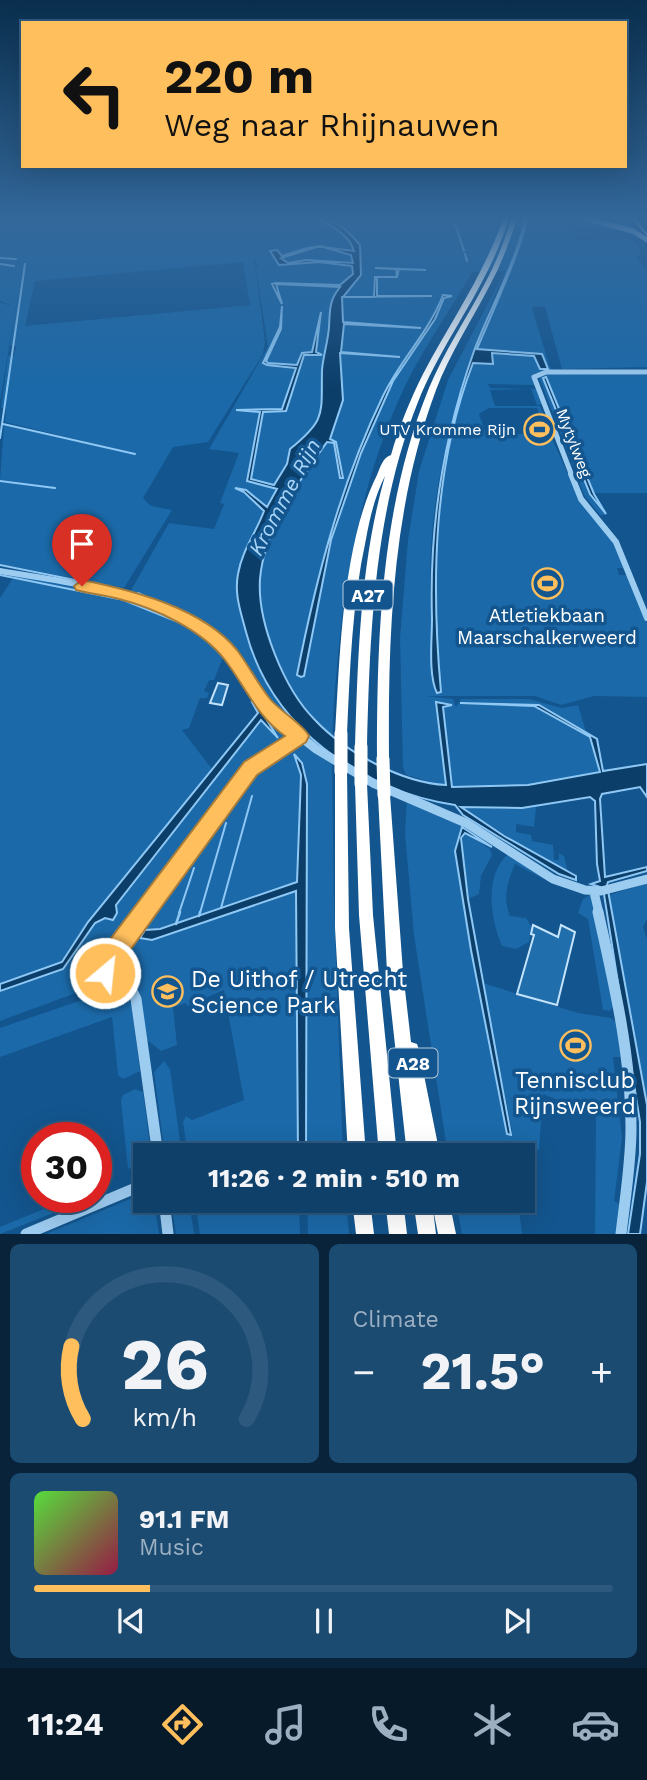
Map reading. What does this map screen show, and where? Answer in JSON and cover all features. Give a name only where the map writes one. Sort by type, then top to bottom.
[{"type":"highway","name":"A27","points":[[387,1143],[366,915],[361,785],[371,572],[384,496],[397,446],[426,373],[484,274]]},
{"type":"highway","name":"A27","points":[[415,1143],[395,972],[384,795],[386,606],[406,472],[434,386],[494,274]]},
{"type":"highway","name":"A27","points":[[356,1143],[343,954],[341,734],[347,646],[364,529],[375,481],[397,446]]},
{"type":"highway","name":"A28","points":[[395,972],[429,1143]]},
{"type":"highway","points":[[363,1213],[365,1234]]},
{"type":"highway","points":[[396,1213],[398,1234]]},
{"type":"highway","points":[[424,1213],[427,1234]]},
{"type":"highway","points":[[443,1213],[447,1234]]},
{"type":"street","name":"Mytylweg","points":[[647,372],[546,372],[534,376],[581,499],[616,542],[647,618]]},
{"type":"street","points":[[0,571],[123,594],[157,606],[206,631],[231,655],[263,704],[284,726],[371,782],[466,823],[553,879],[601,891],[647,879]]},
{"type":"street","points":[[156,1143],[136,999],[130,987],[105,988],[107,962],[250,769],[300,736]]},
{"type":"street","points":[[601,891],[629,1092],[630,1148],[621,1234]]},
{"type":"street","points":[[26,1234],[133,1189]]},
{"type":"street","points":[[166,1213],[168,1234]]},
{"type":"shaded area","points":[[0,274],[22,274],[0,401],[0,303],[13,306],[0,301]]},
{"type":"shaded area","points":[[22,274],[116,274],[35,281],[25,326],[250,305],[245,274],[256,274],[265,342],[263,354],[208,442],[173,447],[143,498],[151,506],[172,510],[124,588],[0,564],[0,482],[57,488],[0,480],[4,425],[136,454],[5,422],[6,407],[1,408],[8,356],[14,356],[16,346],[10,345]]},
{"type":"shaded area","points":[[257,274],[471,274],[414,368],[373,468],[361,513],[344,603],[332,740],[299,710],[264,647],[256,556],[287,490],[254,483],[277,489],[267,507],[242,488],[235,489],[244,492],[264,511],[237,600],[242,619],[278,701],[305,733],[333,756],[277,716],[238,661],[213,634],[194,622],[129,594],[169,523],[214,529],[224,504],[220,503],[239,453],[209,449],[268,347]],"holes":[[[251,452],[250,482],[247,481]]]},
{"type":"shaded area","points":[[504,274],[507,274],[493,301],[458,401],[435,505],[430,576],[431,611],[441,691],[436,567],[443,484],[450,443],[473,363],[493,364],[491,353],[534,356],[540,369],[548,369],[542,354],[477,349],[508,274],[647,274],[647,367],[562,369],[545,307],[535,306],[532,308],[550,368],[554,370],[534,374],[534,385],[488,384],[490,388],[536,389],[542,404],[537,405],[531,389],[490,390],[495,406],[540,406],[550,431],[546,431],[537,408],[489,408],[479,414],[486,434],[550,434],[580,501],[609,533],[626,568],[617,568],[619,575],[628,575],[647,622],[647,697],[594,696],[561,705],[535,696],[426,696],[453,699],[456,707],[461,699],[529,699],[562,708],[578,705],[586,732],[535,704],[460,704],[533,706],[590,737],[600,772],[528,785],[452,787],[443,707],[452,703],[436,702],[446,786],[406,775],[403,767],[400,638],[408,540],[419,471],[448,380]]},
{"type":"shaded area","points":[[545,374],[647,375],[647,493],[594,493],[552,389],[546,378],[543,378],[590,494],[607,515],[600,515],[584,495],[539,377]]},
{"type":"shaded area","points":[[15,575],[99,591],[158,608],[184,621],[206,637],[223,657],[214,680],[209,680],[204,691],[209,693],[207,698],[200,698],[189,728],[182,730],[212,769],[88,922],[62,962],[0,984],[0,598]]},
{"type":"shaded area","points":[[253,698],[287,731],[288,740],[250,764],[100,964],[92,987],[0,1021],[0,991],[63,969],[95,923],[117,913],[116,905],[262,720],[275,737],[278,736],[261,714]]},
{"type":"shaded area","points":[[302,743],[332,762],[343,1143],[306,1143],[307,784],[302,763],[294,755],[301,775],[297,882],[151,931],[145,940],[296,891],[298,1143],[186,1143],[183,1122],[186,1116],[192,1120],[244,1100],[224,990],[187,1006],[186,1003],[173,1007],[177,1045],[161,1051],[147,1040],[137,984],[129,978],[113,976],[112,965],[253,770]]},
{"type":"shaded area","points":[[407,799],[464,824],[455,851],[471,950],[507,1134],[512,1131],[483,983],[578,1013],[611,1018],[616,1022],[622,1057],[613,1057],[622,1138],[614,1201],[621,1205],[617,1234],[595,1234],[596,1115],[543,1094],[539,1150],[535,1149],[535,1143],[446,1143],[414,935],[405,834]]},
{"type":"shaded area","points":[[461,806],[508,809],[536,807],[534,827],[516,824],[516,832],[531,835],[532,841],[553,845],[554,860],[559,860],[559,853],[564,856],[568,872],[504,836]]},
{"type":"shaded area","points":[[465,833],[490,849],[492,855],[481,876],[479,894],[468,899],[460,845]]},
{"type":"shaded area","points":[[508,854],[557,886],[515,864],[506,902],[510,916],[526,918],[532,928],[529,942],[516,949],[502,946],[492,910],[495,874]]},
{"type":"shaded area","points":[[647,883],[647,919],[643,927],[647,939],[647,1105],[609,895]]},
{"type":"shaded area","points":[[590,895],[613,1007],[610,1011],[603,1010],[588,919],[578,913],[583,899]]},
{"type":"shaded area","points":[[114,989],[130,993],[140,1071],[123,1079],[118,1075],[112,1017],[0,1057],[0,1028]]},
{"type":"shaded area","points":[[164,1061],[170,1069],[180,1143],[163,1143],[154,1072]]},
{"type":"shaded area","points":[[135,1089],[143,1092],[150,1143],[133,1143],[133,1167],[128,1169],[121,1101],[123,1095]]},
{"type":"shaded area","points":[[133,1198],[133,1213],[156,1213],[159,1234],[46,1234],[96,1213],[112,1213],[112,1206]]},
{"type":"shaded area","points":[[34,1213],[53,1213],[0,1234],[0,1227]]},
{"type":"shaded area","points":[[173,1213],[191,1213],[194,1234],[176,1234]]},
{"type":"shaded area","points":[[197,1213],[299,1213],[300,1234],[200,1234]]},
{"type":"shaded area","points":[[307,1213],[347,1213],[349,1234],[308,1234]]},
{"type":"shaded area","points":[[458,1213],[519,1213],[522,1234],[462,1234]]},
{"type":"water","name":"Kromme Rijn","points":[[353,274],[361,275],[342,297],[343,322],[421,328],[344,324],[341,352],[400,357],[340,353],[343,400],[330,439],[336,442],[343,478],[340,478],[334,443],[327,442],[284,506],[268,542],[260,579],[260,596],[268,634],[283,673],[315,720],[358,754],[393,772],[429,783],[446,785],[436,702],[452,705],[443,707],[452,787],[528,785],[600,772],[590,737],[534,706],[460,703],[539,705],[597,739],[603,771],[647,764],[647,797],[640,787],[602,794],[600,799],[605,877],[647,867],[647,871],[608,882],[607,885],[647,1105],[647,1182],[640,1234],[628,1234],[640,1154],[640,1122],[603,888],[591,884],[600,881],[595,801],[590,797],[522,808],[461,807],[504,836],[576,876],[576,880],[559,874],[463,815],[455,805],[386,785],[354,769],[324,749],[298,725],[276,697],[258,666],[246,632],[237,596],[238,574],[264,511],[244,492],[235,488],[246,490],[267,507],[277,489],[247,481],[260,412],[236,410],[282,409],[296,368],[263,363],[280,327],[282,306],[281,329],[266,361],[268,363],[297,365],[302,353],[312,352],[321,312],[316,352],[322,355],[304,355],[286,411],[263,412],[251,479],[274,485],[287,464],[290,449],[310,430],[320,415],[322,370],[331,306],[340,287],[276,284],[282,304],[272,284],[276,283],[340,285]]},
{"type":"water","points":[[508,274],[477,349],[542,354],[548,369],[540,369],[534,356],[492,353],[493,364],[473,363],[450,443],[438,525],[436,609],[441,692],[437,693],[432,677],[431,657],[436,516],[446,450],[474,351]]},
{"type":"water","points":[[375,277],[377,296],[432,296],[374,297]]},
{"type":"water","points":[[443,295],[452,296],[444,298],[435,319],[393,381],[361,453],[331,540],[304,676],[301,677],[297,675],[312,603],[331,533],[354,464],[383,396],[430,321]]},
{"type":"water","points":[[546,377],[594,494],[606,514],[590,494],[543,378]]},
{"type":"water","points":[[255,701],[278,738],[261,720],[116,905],[117,913],[113,920],[105,918],[95,923],[63,969],[0,991],[0,984],[62,962],[88,922],[258,713],[252,702]]},
{"type":"water","points":[[294,754],[302,763],[307,784],[306,1143],[298,1143],[296,891],[152,940],[140,938],[145,930],[160,929],[297,882],[301,775]]},
{"type":"water","points":[[462,827],[492,847],[465,833],[461,838],[468,899],[511,1135],[507,1134],[471,950],[455,851]]},
{"type":"building","points":[[218,683],[228,685],[222,705],[210,703]]},
{"type":"building","points":[[533,925],[558,937],[561,925],[575,932],[557,1005],[517,994],[534,935],[531,934]]},
{"type":"waterway","points":[[0,438],[24,274]]},
{"type":"waterway","points":[[3,424],[135,454]]},
{"type":"waterway","points":[[0,481],[55,488]]},
{"type":"waterway","points":[[0,565],[120,589]]},
{"type":"waterway","points":[[0,575],[119,599]]},
{"type":"waterway","points":[[138,593],[212,628]]},
{"type":"waterway","points":[[121,599],[193,628]]},
{"type":"waterway","points":[[222,651],[253,701]]},
{"type":"waterway","points":[[221,908],[252,796]]},
{"type":"waterway","points":[[200,913],[226,823]]},
{"type":"waterway","points":[[179,913],[194,868]]},
{"type":"waterway","points":[[176,924],[180,912]]},
{"type":"waterway","points":[[199,916],[200,912]]},
{"type":"place","name":"UTV Kromme Rijn","points":[[539,429]]},
{"type":"place","name":"Atletiekbaan Maarschalkerweerd","points":[[547,584]]},
{"type":"place","name":"De Uithof / Utrecht Science Park","points":[[168,992]]},
{"type":"place","name":"Tennisclub Rijnsweerd","points":[[575,1046]]},
{"type":"route","points":[[82,586],[123,594],[157,606],[214,636],[231,655],[263,704],[284,726],[300,736],[288,747],[260,760],[250,769],[107,962],[105,973]]}]
